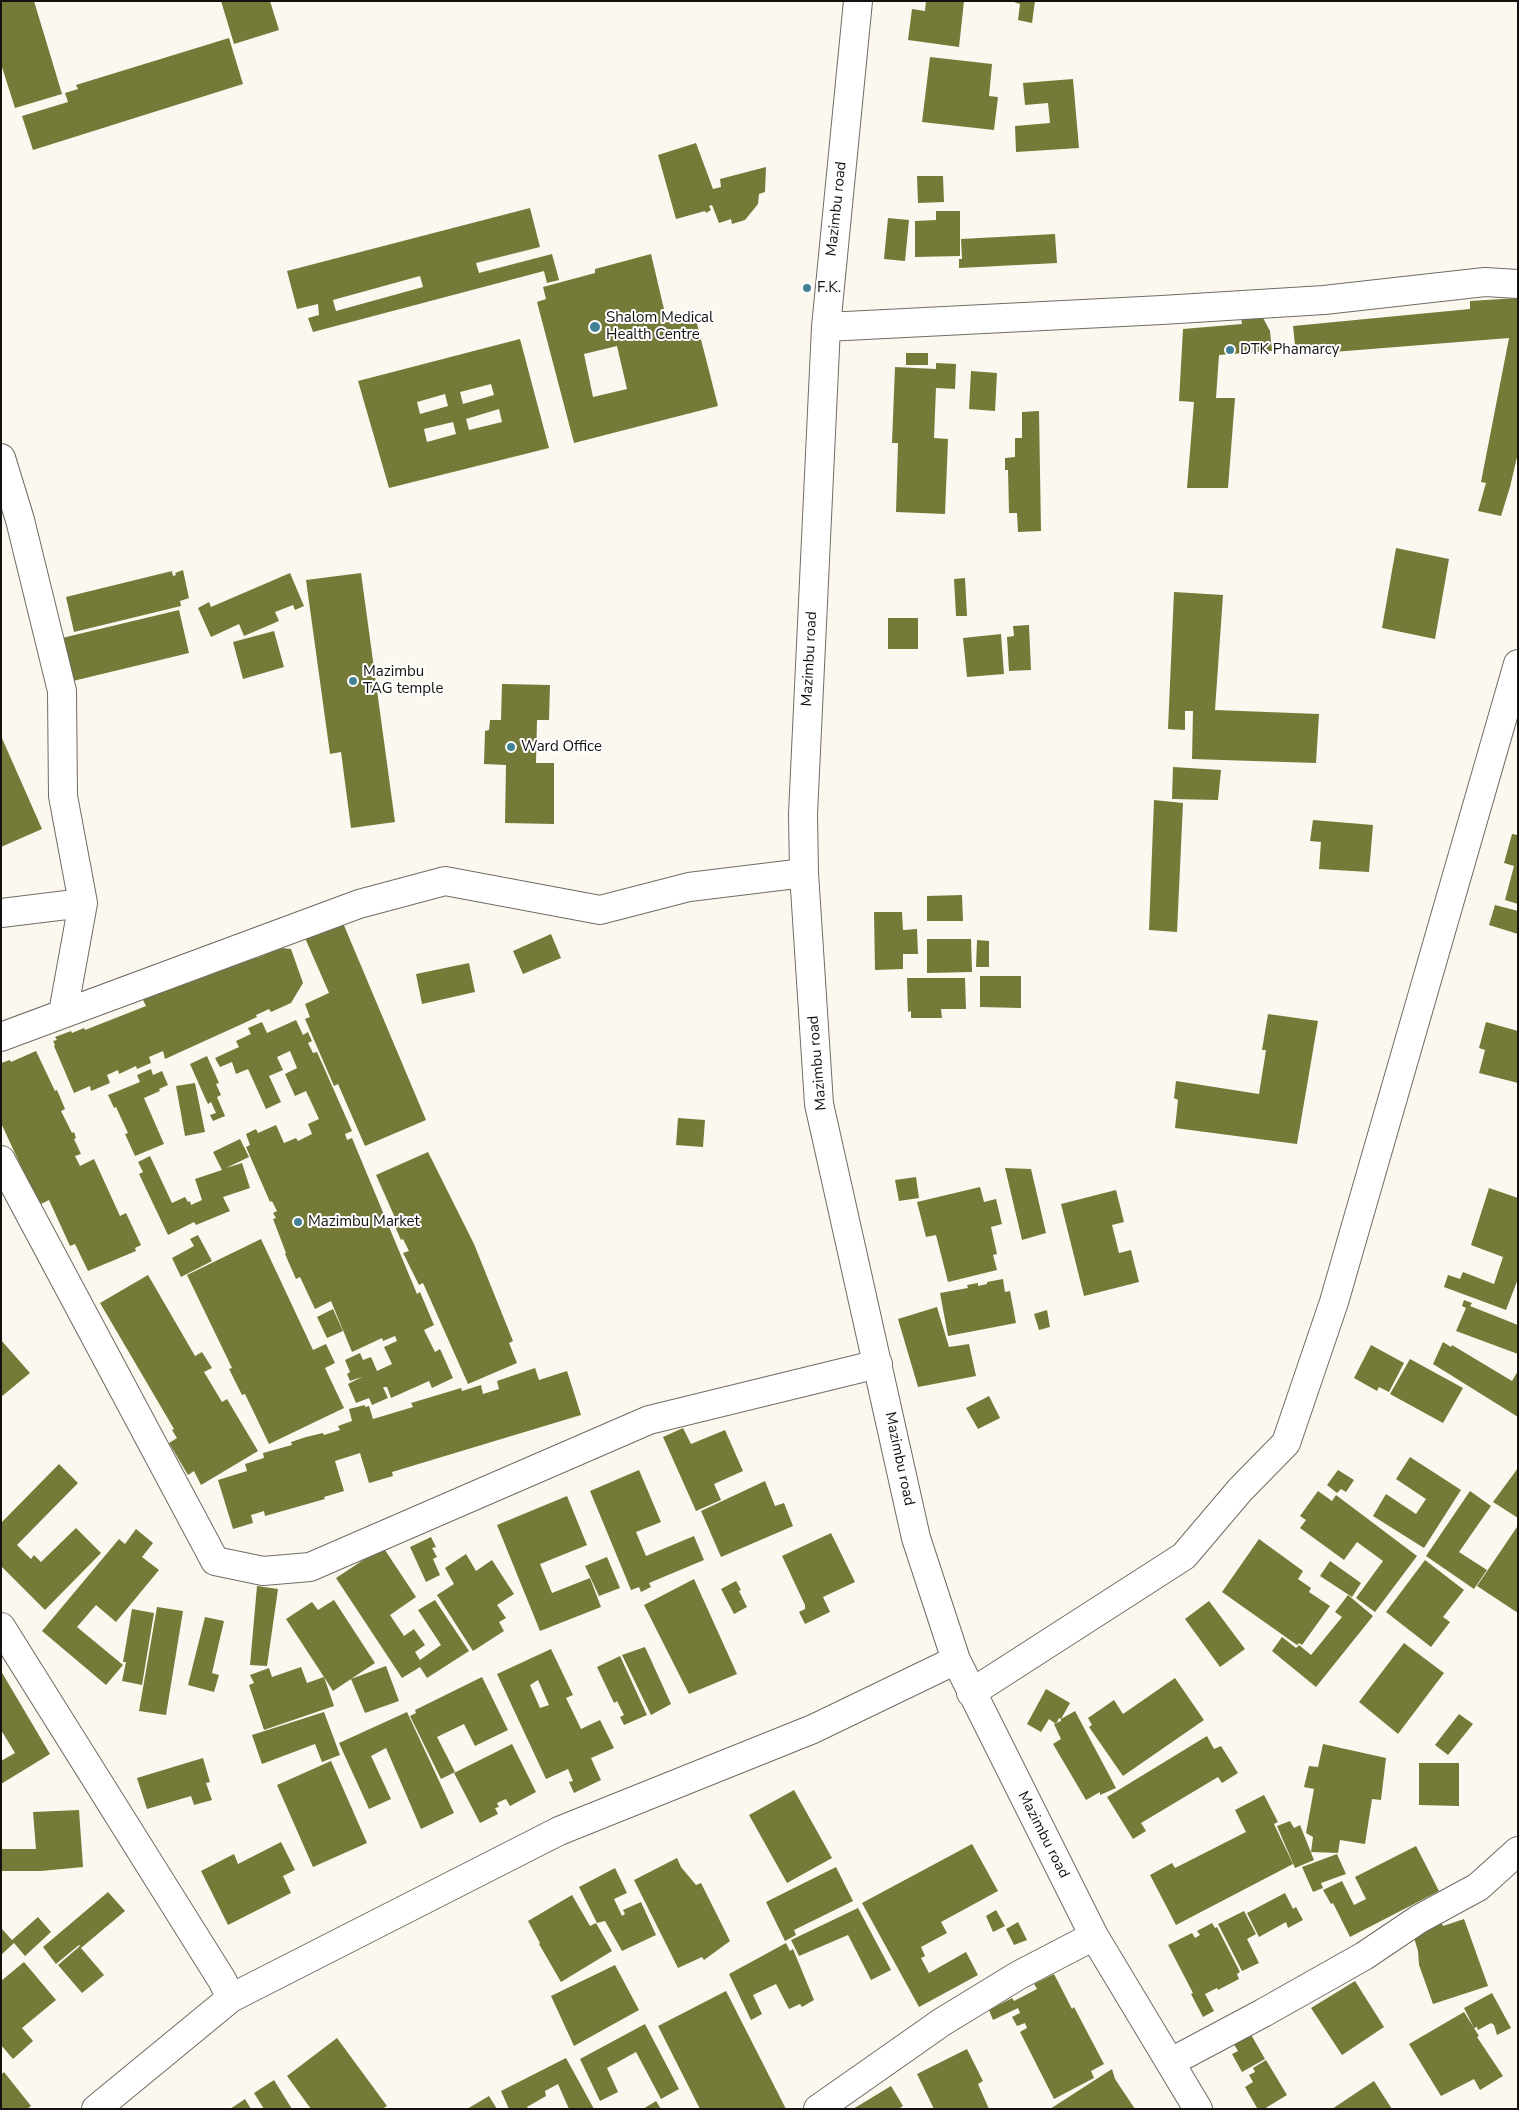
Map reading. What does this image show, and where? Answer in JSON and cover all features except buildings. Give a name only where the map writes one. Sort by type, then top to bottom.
[{"type":"street","name":"Mazimbu road","points":[[858,1],[826,327],[804,794],[804,873],[819,1104],[916,1538],[956,1660],[1094,1936],[1198,2109]]},
{"type":"street","points":[[826,327],[1324,300],[1485,282],[1518,284]]},
{"type":"street","points":[[1,458],[20,520],[62,691],[63,796],[83,903],[63,1013]]},
{"type":"street","points":[[971,1693],[1184,1556],[1240,1490],[1286,1443],[1334,1302],[1518,664]]},
{"type":"street","points":[[1,1037],[359,904],[445,881],[600,910],[689,887],[804,873]]},
{"type":"street","points":[[1,913],[83,903]]},
{"type":"street","points":[[1,1160],[215,1561],[263,1571],[310,1567],[648,1420],[878,1364]]},
{"type":"street","points":[[1,1628],[222,1980],[231,1998]]},
{"type":"street","points":[[96,2109],[231,1998],[559,1830],[813,1729],[956,1660]]},
{"type":"street","points":[[1171,2062],[1280,2004],[1364,1956],[1419,1919],[1478,1887],[1518,1851]]},
{"type":"street","points":[[818,2109],[942,2022],[1019,1975],[1094,1936]]},
{"type":"place","name":"F.K.","points":[[807,288]]},
{"type":"place","name":"Shalom Medical Health Centre","points":[[595,327]]},
{"type":"place","name":"DTK Phamarcy","points":[[1230,350]]},
{"type":"place","name":"Mazimbu TAG temple","points":[[353,681]]},
{"type":"place","name":"Ward Office","points":[[511,747]]},
{"type":"place","name":"Mazimbu Market","points":[[298,1222]]}]
